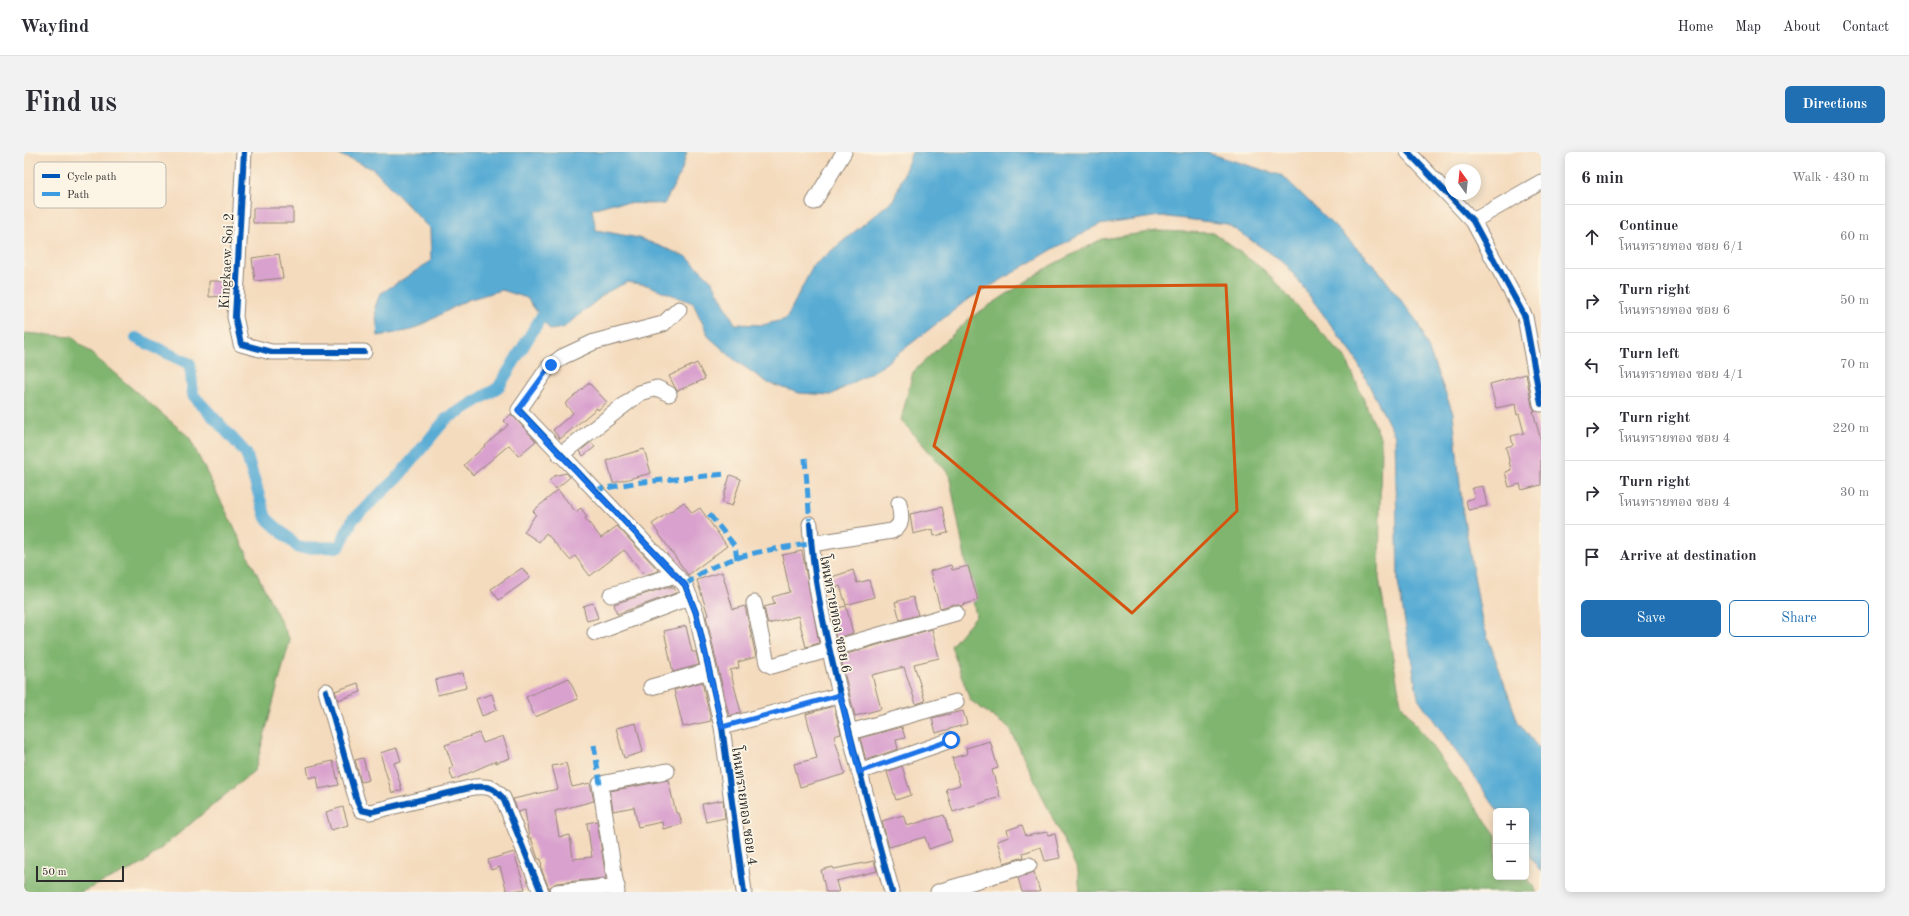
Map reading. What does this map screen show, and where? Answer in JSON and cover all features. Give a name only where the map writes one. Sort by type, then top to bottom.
[{"type":"street","name":"Kingkaew Soi 2","points":[[244,152],[235,317],[242,344],[271,352],[364,352]]},
{"type":"street","points":[[814,202],[844,152]]},
{"type":"street","points":[[1408,152],[1473,221],[1524,317],[1541,404]]},
{"type":"street","points":[[1473,221],[1541,182]]},
{"type":"street","name":"โหนทรายทอง ซอย 4","points":[[680,309],[663,324],[594,342],[562,357],[548,368],[518,410],[685,585],[696,613],[722,727],[744,892]]},
{"type":"street","points":[[560,455],[640,393],[657,388],[669,394]]},
{"type":"street","points":[[811,544],[892,531],[899,526],[902,521],[899,503]]},
{"type":"street","name":"โหนทรายทอง ซอย 6","points":[[810,524],[815,583],[829,650],[859,772],[892,892]]},
{"type":"street","points":[[610,595],[675,575]]},
{"type":"street","points":[[595,633],[690,597]]},
{"type":"street","points":[[754,603],[767,663],[769,665],[776,666],[956,613]]},
{"type":"street","points":[[651,687],[709,671]]},
{"type":"street","points":[[326,691],[357,801],[361,810],[370,812],[474,787],[487,786],[495,789],[503,798],[541,892]]},
{"type":"street","points":[[722,727],[840,695]]},
{"type":"street","points":[[850,732],[956,702]]},
{"type":"street","points":[[859,772],[951,740]]},
{"type":"street","points":[[557,892],[617,889],[600,784],[667,771]]},
{"type":"street","points":[[938,892],[978,886],[1029,865]]},
{"type":"highlighted area","points":[[1226,285],[1237,511],[1132,613],[934,446],[980,287]]},
{"type":"green space","points":[[1157,231],[1214,233],[1264,270],[1346,359],[1381,439],[1379,578],[1401,704],[1493,831],[1493,880],[1529,880],[1537,892],[1080,892],[1078,871],[1010,729],[970,700],[951,646],[976,616],[949,474],[901,420],[913,372],[970,318],[1050,266],[1102,239]]},
{"type":"green space","points":[[24,333],[72,337],[189,437],[290,640],[255,770],[141,865],[81,892],[24,892]]},
{"type":"water","points":[[333,152],[687,152],[681,172],[664,204],[613,203],[592,209],[596,230],[639,238],[687,257],[712,281],[735,324],[763,325],[786,319],[813,266],[894,199],[912,152],[1209,152],[1211,154],[1283,176],[1375,266],[1419,324],[1453,413],[1463,514],[1482,621],[1518,722],[1541,751],[1541,872],[1529,855],[1529,808],[1496,808],[1418,698],[1398,582],[1395,436],[1354,356],[1285,263],[1227,224],[1160,216],[1099,225],[1055,248],[967,300],[881,367],[831,395],[799,393],[768,383],[736,361],[709,337],[693,303],[647,285],[627,282],[607,292],[563,328],[550,330],[527,298],[502,290],[467,300],[412,330],[378,336],[375,307],[380,294],[431,261],[430,229],[373,169]]},
{"type":"building","points":[[253,208],[293,208],[293,223],[253,223]]},
{"type":"building","points":[[279,254],[283,278],[255,281],[252,258]]},
{"type":"building","points":[[209,281],[228,281],[227,296],[209,297]]},
{"type":"building","points":[[697,363],[705,379],[677,391],[669,376]]},
{"type":"building","points":[[1526,374],[1532,406],[1535,411],[1533,411],[1541,441],[1541,485],[1522,490],[1520,484],[1509,487],[1505,472],[1511,470],[1506,447],[1513,445],[1511,436],[1524,433],[1519,414],[1517,415],[1515,404],[1496,408],[1490,384]]},
{"type":"building","points":[[589,383],[607,402],[598,410],[597,408],[560,439],[553,430],[573,413],[565,404]]},
{"type":"building","points":[[511,414],[536,441],[518,456],[509,445],[473,475],[464,465],[508,425],[504,421]]},
{"type":"building","points":[[591,442],[595,447],[583,456],[580,451]]},
{"type":"building","points":[[644,449],[651,473],[613,483],[607,460]]},
{"type":"building","points":[[566,473],[570,477],[556,489],[549,481],[554,476]]},
{"type":"building","points":[[730,475],[741,479],[732,506],[722,503]]},
{"type":"building","points":[[1483,486],[1487,506],[1468,510],[1466,500],[1474,498],[1472,488]]},
{"type":"building","points":[[558,490],[576,512],[581,508],[587,517],[585,518],[601,538],[617,526],[659,571],[645,575],[624,550],[590,576],[575,556],[570,560],[546,533],[539,542],[524,532],[536,514],[533,511]]},
{"type":"building","points":[[684,502],[692,513],[700,508],[727,546],[688,575],[652,524]]},
{"type":"building","points":[[942,507],[948,533],[934,536],[933,529],[913,534],[910,514]]},
{"type":"building","points":[[802,551],[819,643],[806,647],[798,616],[768,624],[764,607],[775,604],[772,597],[790,592],[782,555]]},
{"type":"building","points":[[951,565],[952,570],[968,566],[978,600],[962,606],[954,604],[940,608],[930,571]]},
{"type":"building","points":[[522,568],[530,578],[499,600],[491,589]]},
{"type":"building","points":[[853,570],[857,583],[869,580],[874,597],[846,605],[840,586],[835,588],[832,577]]},
{"type":"building","points":[[722,572],[733,609],[745,606],[756,657],[738,662],[739,668],[730,670],[741,712],[729,716],[706,616],[708,615],[697,580]]},
{"type":"building","points":[[673,585],[668,589],[674,587],[676,593],[617,614],[614,604]]},
{"type":"building","points":[[913,597],[918,615],[900,620],[895,602]]},
{"type":"building","points":[[593,603],[598,618],[587,621],[583,606]]},
{"type":"building","points":[[846,606],[853,633],[836,638],[830,610]]},
{"type":"building","points":[[686,626],[692,652],[696,652],[699,665],[673,672],[664,631]]},
{"type":"building","points":[[932,629],[939,658],[914,664],[925,701],[916,704],[904,667],[872,675],[881,709],[855,716],[840,656]]},
{"type":"building","points":[[463,673],[466,688],[438,695],[435,680]]},
{"type":"building","points":[[569,678],[578,699],[535,717],[526,697]]},
{"type":"building","points":[[702,682],[711,721],[683,727],[674,690]]},
{"type":"building","points":[[358,683],[361,692],[338,700],[335,691]]},
{"type":"building","points":[[492,694],[497,710],[482,716],[476,699]]},
{"type":"building","points":[[834,706],[841,734],[834,736],[845,774],[800,787],[794,764],[817,758],[806,714]]},
{"type":"building","points":[[963,711],[967,724],[936,733],[932,718]]},
{"type":"building","points":[[636,723],[643,752],[624,758],[616,728]]},
{"type":"building","points":[[902,727],[905,738],[896,740],[898,749],[866,760],[860,738]]},
{"type":"building","points":[[479,733],[483,743],[503,736],[510,758],[496,763],[496,761],[453,780],[449,769],[453,767],[445,745]]},
{"type":"building","points":[[990,741],[998,768],[992,770],[1000,797],[953,812],[946,789],[960,785],[952,758],[967,754],[966,748]]},
{"type":"building","points":[[397,748],[401,761],[394,763],[402,790],[392,793],[380,753]]},
{"type":"building","points":[[363,758],[369,780],[361,782],[355,760]]},
{"type":"building","points":[[333,761],[339,785],[319,789],[317,776],[309,778],[307,767]]},
{"type":"building","points":[[566,763],[572,787],[590,783],[594,801],[555,811],[559,837],[570,835],[573,859],[592,857],[587,823],[597,821],[606,878],[556,883],[549,888],[542,871],[541,859],[538,859],[531,838],[529,838],[525,810],[518,812],[513,799],[558,789],[552,766]]},
{"type":"building","points":[[902,766],[911,795],[896,800],[887,772]]},
{"type":"building","points":[[668,780],[676,813],[679,813],[682,824],[663,829],[662,822],[638,827],[634,807],[613,811],[610,791]]},
{"type":"building","points":[[723,800],[725,818],[706,822],[702,804]]},
{"type":"building","points":[[343,807],[348,825],[331,830],[326,812]]},
{"type":"building","points":[[903,815],[907,826],[944,815],[952,841],[929,849],[925,837],[889,847],[882,821]]},
{"type":"building","points":[[1022,825],[1026,836],[1047,832],[1048,835],[1055,834],[1060,858],[1045,861],[1041,847],[1023,853],[1024,857],[1004,863],[997,841],[1009,837],[1007,830]]},
{"type":"building","points":[[514,852],[525,889],[507,892],[500,867],[491,870],[488,860]]},
{"type":"building","points":[[874,861],[877,871],[836,881],[839,892],[826,892],[821,870]]},
{"type":"building","points":[[1034,872],[1040,892],[1022,892],[1018,878]]},
{"type":"waterway","points":[[136,338],[190,364],[193,395],[246,453],[266,518],[299,548],[339,547],[353,519],[398,477],[446,419],[498,388],[548,306]]},
{"type":"marked path","points":[[805,458],[810,524]]},
{"type":"marked path","points":[[594,490],[634,483],[725,474]]},
{"type":"marked path","points":[[709,514],[735,546],[737,559]]},
{"type":"marked path","points":[[685,585],[705,571],[729,560],[785,547],[811,544]]},
{"type":"marked path","points":[[594,745],[600,784]]},
{"type":"cycle path","points":[[244,152],[235,317],[241,344],[271,352],[364,352]]},
{"type":"cycle path","points":[[1408,152],[1473,221],[1525,317],[1541,404]]},
{"type":"cycle path","points":[[519,410],[685,585],[696,613],[722,727],[744,892]]},
{"type":"cycle path","points":[[810,524],[817,590],[826,633],[853,747],[892,892]]},
{"type":"cycle path","points":[[326,691],[357,801],[361,810],[370,812],[474,787],[490,788],[503,798],[541,892]]},
{"type":"route","points":[[551,365],[518,410],[685,585],[696,613],[722,727],[840,695],[859,772],[951,740]]}]
